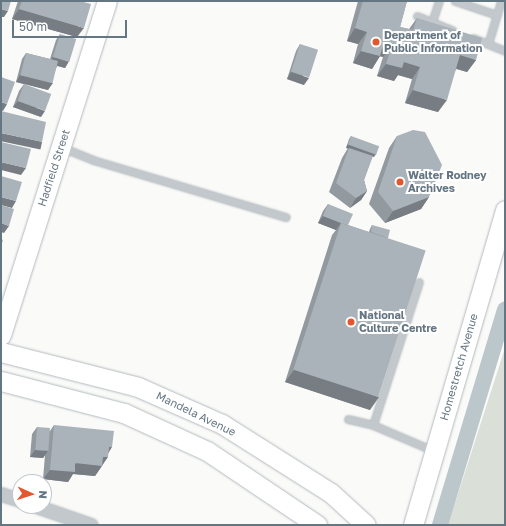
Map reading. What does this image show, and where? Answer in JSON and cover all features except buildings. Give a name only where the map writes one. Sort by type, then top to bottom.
[{"type":"main road","name":"Hadfield Street","points":[[2,330],[107,1]]},
{"type":"main road","name":"Homestretch Avenue","points":[[413,525],[505,210]]},
{"type":"main road","name":"Mandela Avenue","points":[[1,352],[138,387],[222,424],[330,493],[366,525]]},
{"type":"main road","points":[[1,381],[124,412],[207,451],[309,523]]},
{"type":"street","points":[[1,494],[12,497]]},
{"type":"street","points":[[52,512],[91,525]]},
{"type":"lane","points":[[432,22],[440,1]]},
{"type":"lane","points":[[455,1],[497,15]]},
{"type":"lane","points":[[488,44],[501,1]]},
{"type":"lane","points":[[417,16],[505,51]]},
{"type":"lane","points":[[61,147],[93,160],[286,217]]},
{"type":"lane","points":[[374,424],[419,282]]},
{"type":"lane","points":[[348,419],[374,424],[435,452]]},
{"type":"shaded area","points":[[505,348],[505,525],[448,525]]},
{"type":"waterway","points":[[440,525],[505,310]]},
{"type":"place","name":"Department of Public Information","points":[[376,42]]},
{"type":"place","name":"Walter Rodney Archives","points":[[400,182]]},
{"type":"place","name":"National Culture Centre","points":[[351,322]]}]
